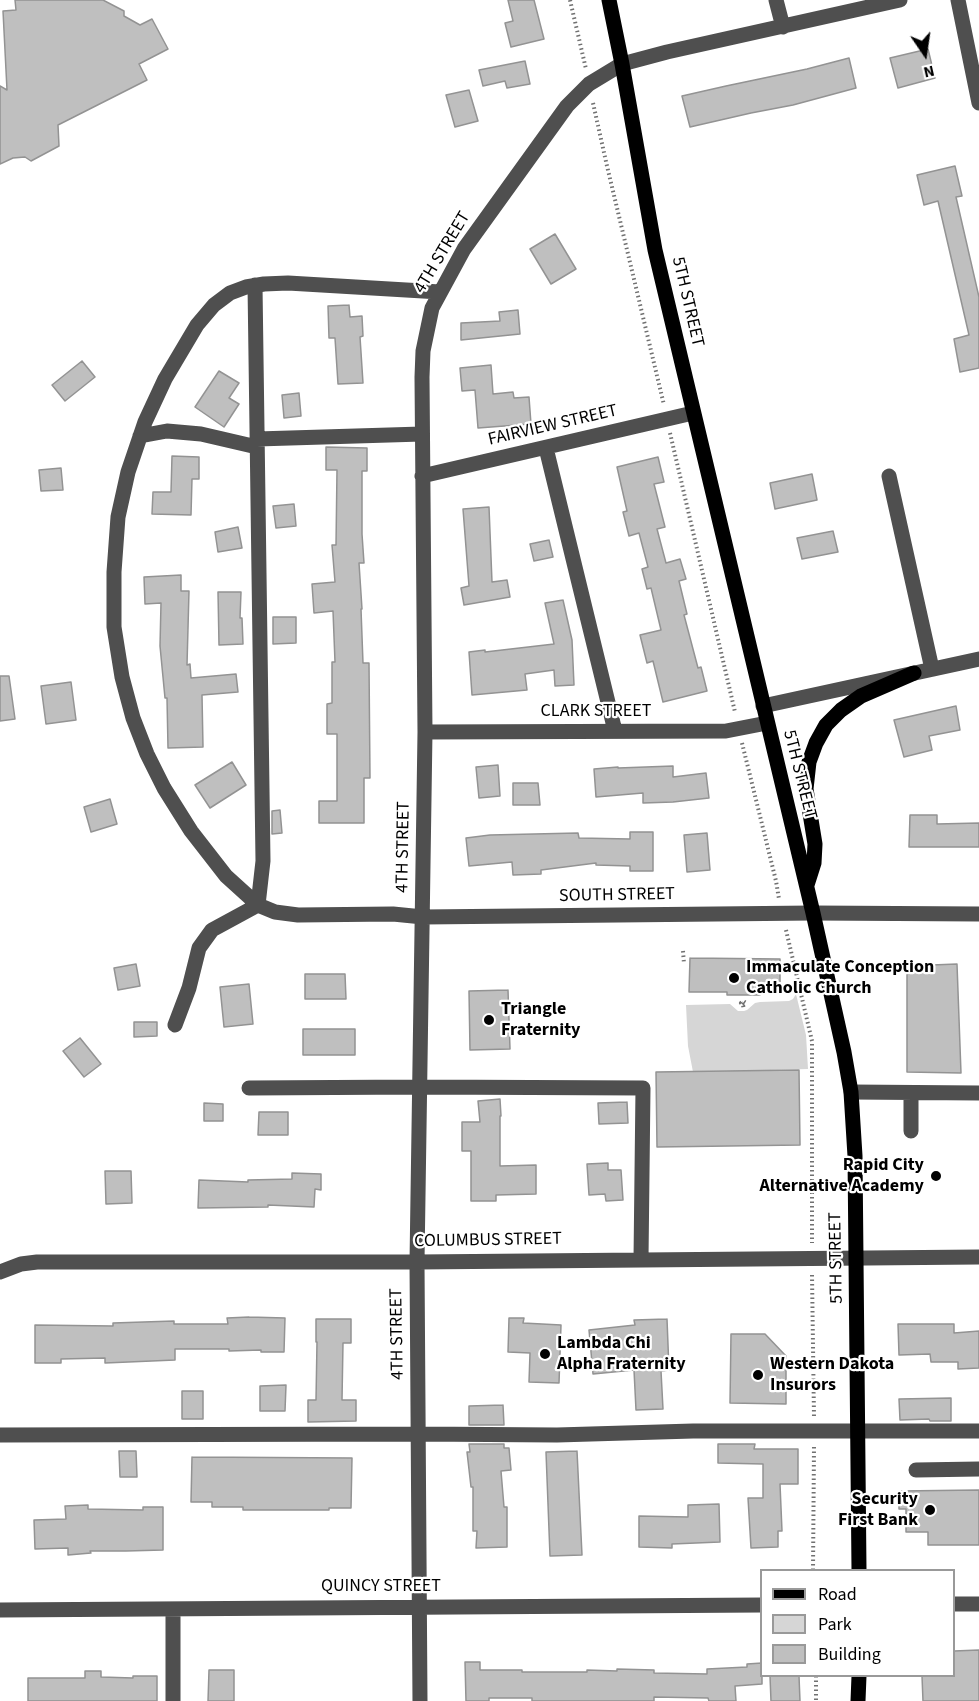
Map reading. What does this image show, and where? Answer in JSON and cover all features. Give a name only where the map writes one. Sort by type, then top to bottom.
[{"type":"main road","name":"5TH STREET","points":[[609,0],[650,229],[813,913],[851,1092],[855,1156],[859,1569]]},
{"type":"main road","points":[[806,888],[814,863],[815,844],[806,789],[809,762],[816,743],[826,725],[841,710],[861,696],[914,673]]},
{"type":"main road","points":[[858,1677],[858,1701]]},
{"type":"street","points":[[776,0],[783,27]]},
{"type":"street","name":"4TH STREET","points":[[420,1701],[417,1262],[425,732],[422,376],[423,351],[432,308],[465,249],[567,106],[590,84],[622,64],[900,0]]},
{"type":"street","points":[[957,0],[979,104]]},
{"type":"street","points":[[258,905],[226,876],[191,831],[164,788],[147,754],[134,718],[122,677],[114,627],[114,572],[118,517],[128,472],[145,422],[165,379],[197,325],[214,305],[230,293],[255,285],[288,283],[440,292]]},
{"type":"street","points":[[255,285],[263,861],[258,905]]},
{"type":"street","name":"FAIRVIEW STREET","points":[[422,476],[693,413]]},
{"type":"street","points":[[140,436],[167,431],[257,443],[422,434]]},
{"type":"street","points":[[546,448],[615,731]]},
{"type":"street","points":[[889,476],[932,669]]},
{"type":"street","points":[[763,706],[979,659]]},
{"type":"street","name":"CLARK STREET","points":[[425,732],[726,731],[766,723]]},
{"type":"street","points":[[174,1025],[189,988],[199,948],[212,930],[258,905]]},
{"type":"street","name":"SOUTH STREET","points":[[258,905],[275,912],[298,915],[393,914],[423,917],[813,913],[979,914]]},
{"type":"street","points":[[249,1088],[643,1088],[641,1259]]},
{"type":"street","points":[[851,1092],[979,1093]]},
{"type":"street","points":[[911,1093],[911,1131]]},
{"type":"street","name":"COLUMBUS STREET","points":[[0,1272],[21,1264],[37,1262],[417,1262],[979,1257]]},
{"type":"street","points":[[0,1435],[557,1435],[693,1431],[979,1431]]},
{"type":"street","points":[[916,1470],[979,1469]]},
{"type":"street","points":[[955,1604],[979,1604]]},
{"type":"street","name":"QUINCY STREET","points":[[0,1610],[760,1605]]},
{"type":"street","points":[[173,1609],[173,1701]]},
{"type":"path","points":[[570,0],[812,1041],[813,1569]]},
{"type":"path","points":[[683,951],[684,964]]},
{"type":"path","points":[[816,1677],[816,1701]]},
{"type":"green space","points":[[796,994],[806,1035],[808,1069],[693,1072],[688,1046],[686,1005],[730,1004],[738,1011],[744,1011],[755,1003],[789,1001]]},
{"type":"building","points":[[15,0],[103,0],[124,11],[124,16],[140,25],[152,19],[168,49],[139,64],[147,80],[58,125],[59,146],[31,161],[25,157],[13,158],[0,164],[0,86],[7,90],[3,11],[16,10]]},
{"type":"building","points":[[508,0],[534,0],[544,39],[511,47],[505,23],[513,21]]},
{"type":"building","points":[[928,49],[935,78],[898,88],[890,58]]},
{"type":"building","points":[[849,58],[856,88],[793,105],[690,127],[682,96]]},
{"type":"building","points":[[525,61],[530,84],[507,88],[505,81],[483,86],[479,70]]},
{"type":"building","points":[[469,90],[478,121],[455,127],[446,95]]},
{"type":"building","points":[[955,166],[962,196],[956,197],[979,297],[979,368],[960,372],[954,339],[969,335],[938,201],[924,205],[917,175]]},
{"type":"building","points":[[555,234],[576,269],[551,284],[530,249]]},
{"type":"building","points":[[349,305],[350,317],[362,316],[363,336],[360,337],[363,383],[338,384],[335,338],[329,338],[328,306]]},
{"type":"building","points":[[518,310],[520,334],[461,340],[461,323],[500,321],[499,312]]},
{"type":"building","points":[[82,361],[95,377],[65,401],[52,385]]},
{"type":"building","points":[[491,365],[493,394],[513,392],[514,398],[529,397],[531,424],[478,428],[475,390],[462,391],[460,368]]},
{"type":"building","points":[[219,371],[239,383],[229,398],[239,404],[224,427],[195,407]]},
{"type":"building","points":[[299,393],[301,416],[284,418],[282,395]]},
{"type":"building","points":[[326,447],[367,448],[367,471],[362,471],[364,563],[359,563],[363,663],[369,663],[370,778],[364,778],[364,823],[319,823],[319,801],[337,801],[337,734],[327,734],[327,704],[332,703],[332,662],[335,662],[333,611],[314,613],[312,584],[335,582],[332,545],[336,545],[337,470],[326,470]]},
{"type":"building","points":[[172,456],[199,457],[199,479],[192,479],[191,515],[152,514],[153,492],[171,492]]},
{"type":"building","points":[[658,457],[664,482],[654,484],[665,527],[657,529],[666,563],[680,559],[686,579],[679,581],[687,614],[684,615],[698,668],[701,667],[707,691],[663,702],[653,661],[647,663],[640,635],[661,630],[651,588],[647,589],[642,569],[648,567],[639,533],[629,536],[623,512],[627,511],[617,467]]},
{"type":"building","points":[[61,468],[63,490],[41,491],[39,470]]},
{"type":"building","points":[[812,474],[817,500],[775,509],[770,483]]},
{"type":"building","points":[[294,504],[296,526],[276,528],[273,506]]},
{"type":"building","points":[[489,507],[492,582],[507,580],[510,597],[464,605],[461,588],[469,586],[463,509]]},
{"type":"building","points":[[238,527],[242,548],[218,552],[215,532]]},
{"type":"building","points":[[833,531],[838,552],[802,559],[797,538]]},
{"type":"building","points":[[549,540],[553,557],[534,561],[530,544]]},
{"type":"building","points":[[181,575],[181,591],[189,591],[187,665],[190,664],[191,678],[236,674],[238,692],[202,695],[203,747],[168,748],[167,698],[165,698],[160,646],[161,603],[145,604],[144,577]]},
{"type":"building","points":[[218,592],[241,592],[240,618],[242,618],[243,644],[219,645]]},
{"type":"building","points":[[563,600],[572,640],[574,685],[555,686],[554,670],[525,674],[527,690],[472,695],[469,652],[554,644],[545,603]]},
{"type":"building","points":[[273,617],[296,617],[296,643],[273,644]]},
{"type":"building","points":[[0,676],[9,676],[15,719],[0,721]]},
{"type":"building","points":[[71,682],[76,720],[46,724],[41,686]]},
{"type":"building","points":[[956,706],[960,730],[929,736],[932,750],[904,757],[894,720]]},
{"type":"building","points":[[232,762],[246,785],[210,808],[195,785]]},
{"type":"building","points":[[498,765],[500,796],[479,798],[476,767]]},
{"type":"building","points":[[673,766],[673,777],[706,773],[709,798],[643,803],[643,793],[596,797],[594,769]]},
{"type":"building","points":[[513,783],[538,783],[540,805],[513,805]]},
{"type":"building","points":[[110,799],[117,824],[91,832],[84,807]]},
{"type":"building","points":[[280,810],[282,833],[272,834],[272,811]]},
{"type":"building","points":[[910,815],[937,815],[937,824],[979,823],[979,847],[909,847]]},
{"type":"building","points":[[630,832],[653,832],[653,871],[630,871],[630,866],[596,865],[596,863],[541,870],[541,874],[513,875],[512,862],[469,866],[466,838],[490,835],[578,833],[579,838],[630,839]]},
{"type":"building","points":[[707,833],[710,870],[687,872],[684,835]]},
{"type":"building","name":"Immaculate Conception Catholic Church","points":[[690,958],[780,959],[780,992],[760,992],[760,995],[727,995],[727,992],[689,992]]},
{"type":"building","points":[[136,964],[140,986],[118,990],[114,968]]},
{"type":"building","points":[[957,964],[961,1073],[907,1072],[907,966]]},
{"type":"building","points":[[305,974],[345,974],[346,999],[305,999]]},
{"type":"building","points":[[249,984],[253,1024],[224,1027],[220,987]]},
{"type":"building","name":"Triangle Fraternity","points":[[508,990],[510,1049],[470,1050],[469,991]]},
{"type":"building","points":[[134,1022],[157,1022],[157,1036],[134,1037]]},
{"type":"building","points":[[303,1029],[355,1029],[355,1055],[303,1055]]},
{"type":"building","points":[[80,1038],[101,1064],[84,1077],[63,1051]]},
{"type":"building","points":[[799,1070],[800,1145],[657,1147],[656,1072]]},
{"type":"building","points":[[500,1099],[500,1166],[536,1165],[536,1194],[496,1195],[496,1201],[471,1201],[471,1151],[462,1151],[462,1122],[480,1122],[478,1101]]},
{"type":"building","points":[[627,1102],[628,1123],[599,1124],[598,1103]]},
{"type":"building","points":[[204,1103],[223,1104],[223,1121],[204,1121]]},
{"type":"building","points":[[259,1112],[288,1112],[288,1135],[258,1135]]},
{"type":"building","points":[[608,1163],[608,1170],[621,1170],[623,1200],[606,1201],[605,1194],[589,1195],[587,1164]]},
{"type":"building","points":[[105,1171],[131,1171],[132,1203],[106,1204]]},
{"type":"building","points":[[292,1173],[321,1174],[321,1190],[315,1189],[314,1207],[268,1205],[268,1207],[198,1208],[199,1180],[248,1182],[248,1180],[292,1179]]},
{"type":"building","points":[[227,1318],[285,1318],[284,1352],[175,1349],[175,1360],[105,1363],[105,1358],[61,1359],[61,1363],[35,1363],[35,1325],[113,1326],[113,1323],[174,1321],[174,1324],[228,1324]]},
{"type":"building","name":"Lambda Chi Alpha Fraternity","points":[[509,1318],[524,1318],[523,1323],[561,1325],[559,1383],[529,1382],[530,1353],[508,1352]]},
{"type":"building","points":[[316,1319],[351,1319],[351,1343],[343,1343],[342,1400],[356,1400],[356,1421],[308,1422],[308,1400],[316,1400]]},
{"type":"building","points":[[667,1319],[669,1370],[661,1371],[663,1409],[636,1410],[634,1370],[593,1374],[589,1330],[635,1325],[634,1320]]},
{"type":"building","points":[[898,1324],[954,1324],[954,1333],[979,1331],[979,1368],[958,1369],[958,1362],[931,1362],[930,1354],[899,1355]]},
{"type":"building","name":"Western Dakota Insurors","points":[[731,1334],[765,1334],[786,1356],[786,1404],[730,1403]]},
{"type":"building","points":[[286,1385],[285,1411],[260,1411],[260,1386]]},
{"type":"building","points":[[182,1391],[203,1391],[203,1419],[182,1419]]},
{"type":"building","points":[[951,1398],[951,1421],[900,1420],[899,1399]]},
{"type":"building","points":[[503,1405],[504,1425],[469,1425],[469,1406]]},
{"type":"building","points":[[469,1444],[504,1444],[504,1448],[509,1448],[511,1470],[501,1471],[504,1507],[507,1507],[507,1547],[476,1548],[477,1531],[473,1531],[473,1487],[471,1487],[467,1452],[470,1452]]},
{"type":"building","points":[[718,1444],[755,1444],[754,1449],[798,1449],[798,1484],[780,1484],[782,1531],[778,1531],[778,1547],[751,1548],[748,1498],[763,1498],[763,1464],[718,1463]]},
{"type":"building","points":[[119,1451],[136,1451],[137,1477],[120,1477]]},
{"type":"building","points":[[577,1451],[582,1555],[550,1556],[546,1452]]},
{"type":"building","points":[[192,1457],[352,1458],[351,1508],[243,1510],[243,1507],[212,1507],[212,1502],[191,1502]]},
{"type":"building","points":[[979,1490],[979,1545],[928,1545],[928,1532],[906,1532],[906,1509],[899,1509],[899,1491]]},
{"type":"building","points":[[719,1504],[720,1542],[672,1544],[672,1548],[639,1547],[639,1516],[688,1517],[688,1505]]},
{"type":"building","points":[[88,1505],[88,1509],[143,1510],[143,1507],[163,1507],[163,1550],[90,1551],[91,1553],[68,1555],[68,1548],[35,1549],[34,1520],[66,1519],[65,1506]]},
{"type":"building","points":[[979,1650],[979,1701],[923,1701],[922,1677],[955,1677],[955,1651]]},
{"type":"building","points":[[465,1662],[480,1662],[480,1670],[587,1672],[587,1670],[617,1671],[617,1669],[654,1670],[654,1673],[707,1674],[707,1669],[747,1667],[747,1664],[760,1663],[760,1677],[762,1677],[762,1684],[735,1686],[736,1701],[654,1697],[654,1701],[532,1701],[532,1698],[489,1698],[489,1701],[466,1701]]},
{"type":"building","points":[[209,1670],[234,1670],[234,1701],[208,1701]]},
{"type":"building","points":[[85,1671],[101,1671],[101,1677],[157,1676],[157,1701],[28,1701],[28,1678],[85,1678]]},
{"type":"building","points":[[770,1677],[799,1677],[800,1701],[771,1701]]},
{"type":"place","name":"Immaculate Conception Catholic Church","points":[[734,978]]},
{"type":"place","name":"Triangle Fraternity","points":[[489,1020]]},
{"type":"place","name":"Rapid City Alternative Academy","points":[[936,1176]]},
{"type":"place","name":"Lambda Chi Alpha Fraternity","points":[[545,1354]]},
{"type":"place","name":"Western Dakota Insurors","points":[[758,1375]]},
{"type":"place","name":"Security First Bank","points":[[930,1510]]}]
